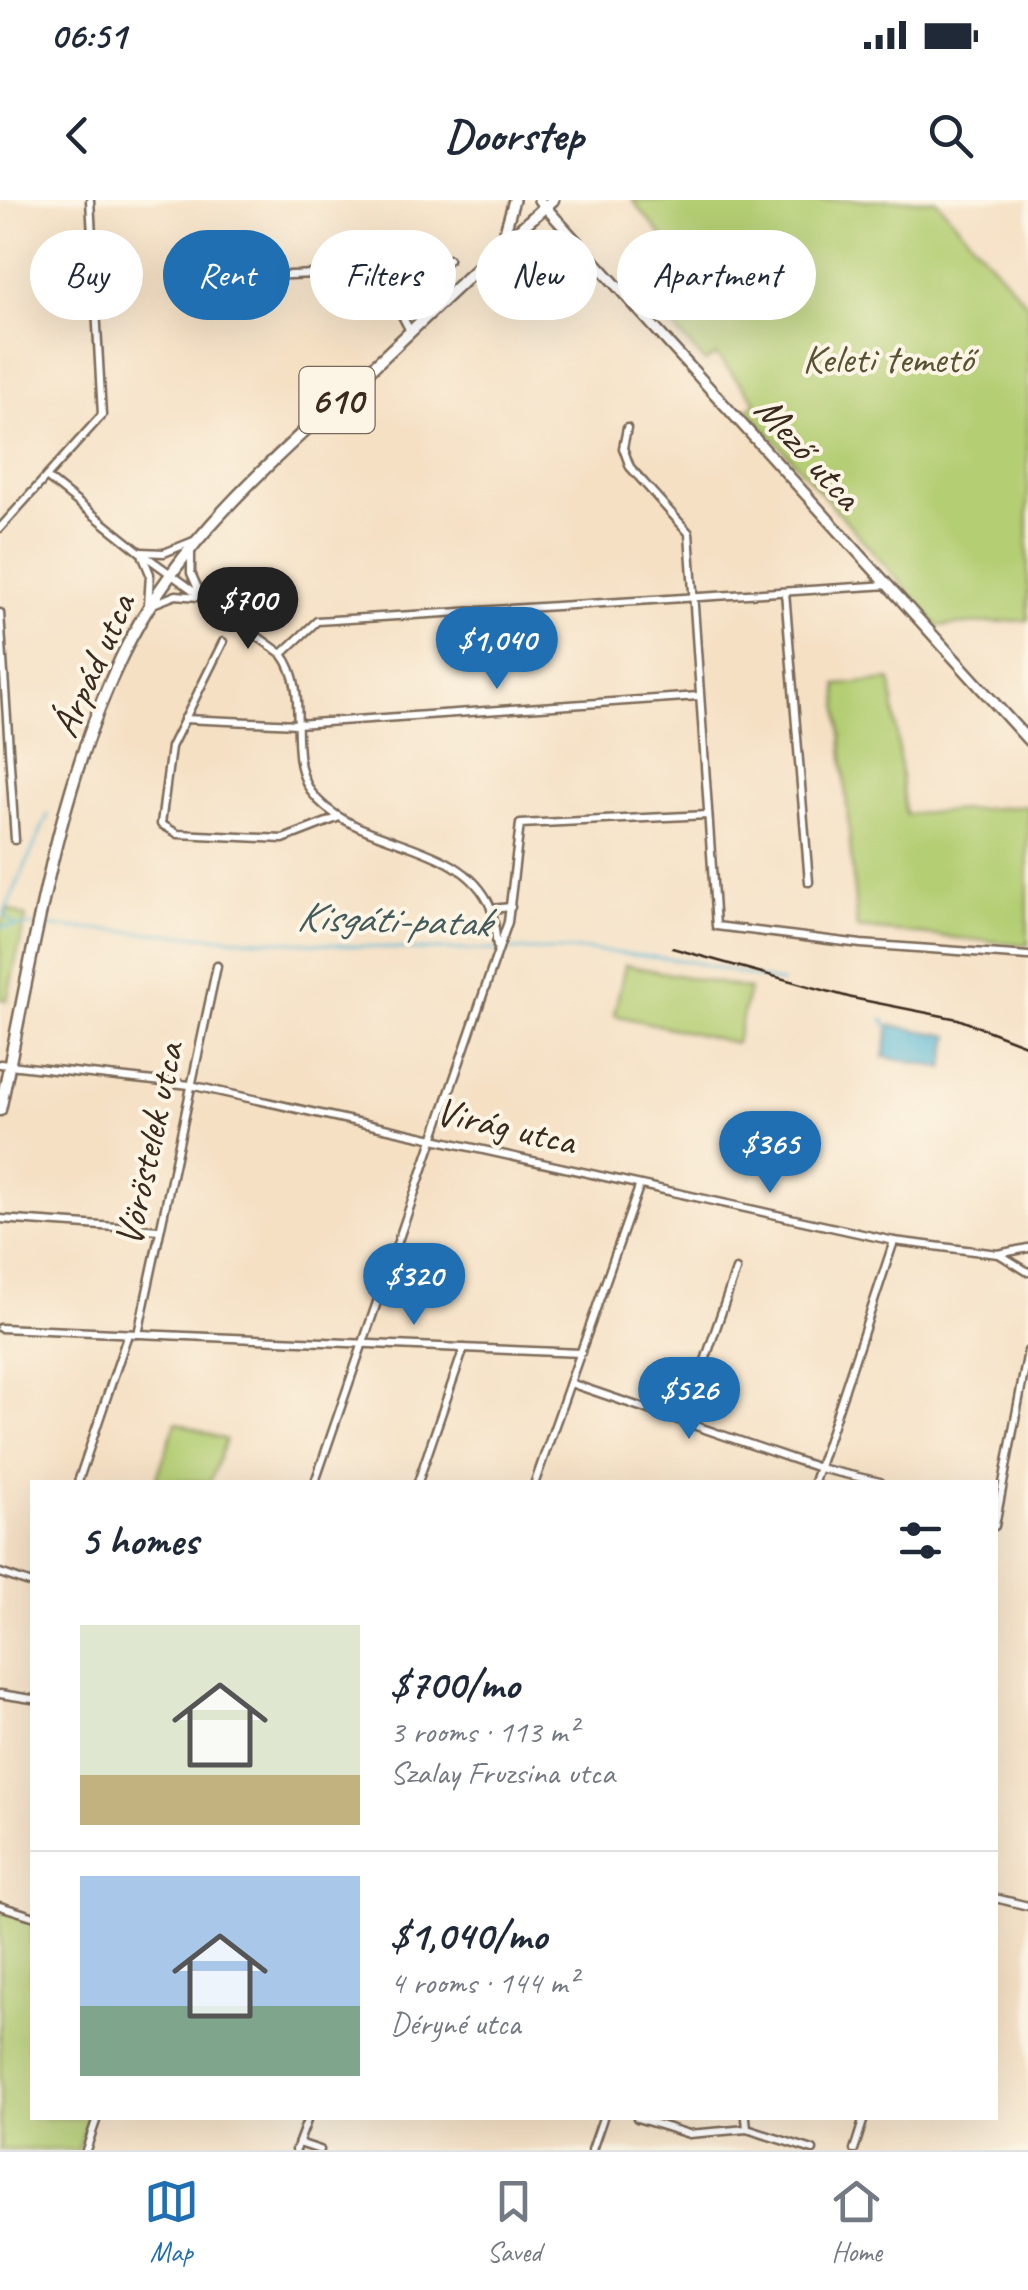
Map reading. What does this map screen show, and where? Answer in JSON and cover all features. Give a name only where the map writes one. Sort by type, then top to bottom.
[{"type":"main road","name":"Árpád utca","points":[[517,230],[546,202]]},
{"type":"main road","name":"Árpád utca","points":[[5,1064],[92,727],[148,606],[196,540],[262,467],[476,270]]},
{"type":"main road","name":"610","points":[[0,1110],[5,1064]]},
{"type":"street","points":[[0,528],[102,415],[90,200]]},
{"type":"street","points":[[505,230],[514,200]]},
{"type":"street","name":"Mező utca","points":[[546,202],[1028,740]]},
{"type":"street","points":[[405,320],[411,332]]},
{"type":"street","points":[[627,428],[623,448],[630,467],[689,534],[716,926],[860,944],[1028,956]]},
{"type":"street","points":[[46,477],[140,552],[282,654],[294,678],[300,769],[307,787],[336,818],[361,832],[453,866],[476,884],[491,909],[496,951]]},
{"type":"street","points":[[140,552],[164,552],[196,540]]},
{"type":"street","points":[[196,540],[190,556],[191,574],[204,598]]},
{"type":"street","points":[[140,552],[150,574],[148,606],[176,595],[204,598]]},
{"type":"street","points":[[282,654],[317,621],[890,585]]},
{"type":"street","points":[[784,592],[809,882]]},
{"type":"street","points":[[0,612],[15,840]]},
{"type":"street","points":[[223,642],[184,718],[165,768],[159,817],[168,831],[282,839],[336,818]]},
{"type":"street","points":[[184,718],[298,724],[699,696]]},
{"type":"street","points":[[316,1480],[510,907],[520,824],[708,815]]},
{"type":"street","points":[[491,909],[510,907]]},
{"type":"street","name":"Vöröstelek utca","points":[[138,1334],[217,966]]},
{"type":"street","name":"Virág utca","points":[[5,1064],[190,1085],[894,1241],[998,1254],[1028,1248]]},
{"type":"street","points":[[536,1480],[639,1187]]},
{"type":"street","points":[[0,1219],[160,1230]]},
{"type":"street","points":[[815,1480],[894,1241]]},
{"type":"street","name":"Virág utca","points":[[998,1254],[1028,1272]]},
{"type":"street","points":[[684,1422],[736,1270]]},
{"type":"street","points":[[0,1328],[581,1352]]},
{"type":"street","points":[[79,1480],[128,1334]]},
{"type":"street","points":[[419,1480],[464,1348]]},
{"type":"street","points":[[998,1497],[1028,1350]]},
{"type":"street","points":[[570,1383],[819,1468],[871,1480]]},
{"type":"street","points":[[0,1573],[30,1583]]},
{"type":"street","points":[[0,1694],[30,1699]]},
{"type":"street","points":[[998,1899],[1028,1906]]},
{"type":"street","points":[[0,1906],[30,1915]]},
{"type":"street","points":[[86,2150],[96,2120]]},
{"type":"street","points":[[307,2120],[297,2146],[320,2150]]},
{"type":"street","points":[[592,2150],[602,2120]]},
{"type":"street","points":[[644,2120],[689,2134],[747,2129],[813,2150]]},
{"type":"street","points":[[746,2120],[747,2129]]},
{"type":"street","points":[[854,2150],[863,2120]]},
{"type":"green space","name":"Keleti temető","points":[[632,200],[936,200],[1028,305],[1028,620],[938,626],[748,409],[756,401],[716,355],[705,362],[674,328],[682,320],[816,320],[816,230],[657,230]]},
{"type":"green space","points":[[891,680],[905,814],[1028,806],[1028,945],[857,928],[837,685]]},
{"type":"green space","points":[[8,909],[26,917],[7,1000],[0,999],[0,928]]},
{"type":"green space","points":[[625,965],[749,989],[736,1043],[614,1015]]},
{"type":"green space","points":[[176,1422],[226,1440],[211,1480],[156,1480]]},
{"type":"green space","points":[[0,1910],[30,1920],[30,2120],[88,2120],[78,2150],[0,2150]]},
{"type":"water","points":[[890,1025],[950,1036],[944,1068],[884,1057]]},
{"type":"waterway","points":[[14,925],[4,914],[48,815]]},
{"type":"waterway","name":"Kisgáti-patak","points":[[0,927],[33,926]]},
{"type":"waterway","name":"Kisgáti-patak","points":[[41,926],[417,950],[588,950],[688,961],[782,983]]},
{"type":"waterway","name":"Kisgáti-patak","points":[[883,1019],[889,1028]]},
{"type":"railway","points":[[672,948],[852,998],[958,1019],[1028,1046]]}]
